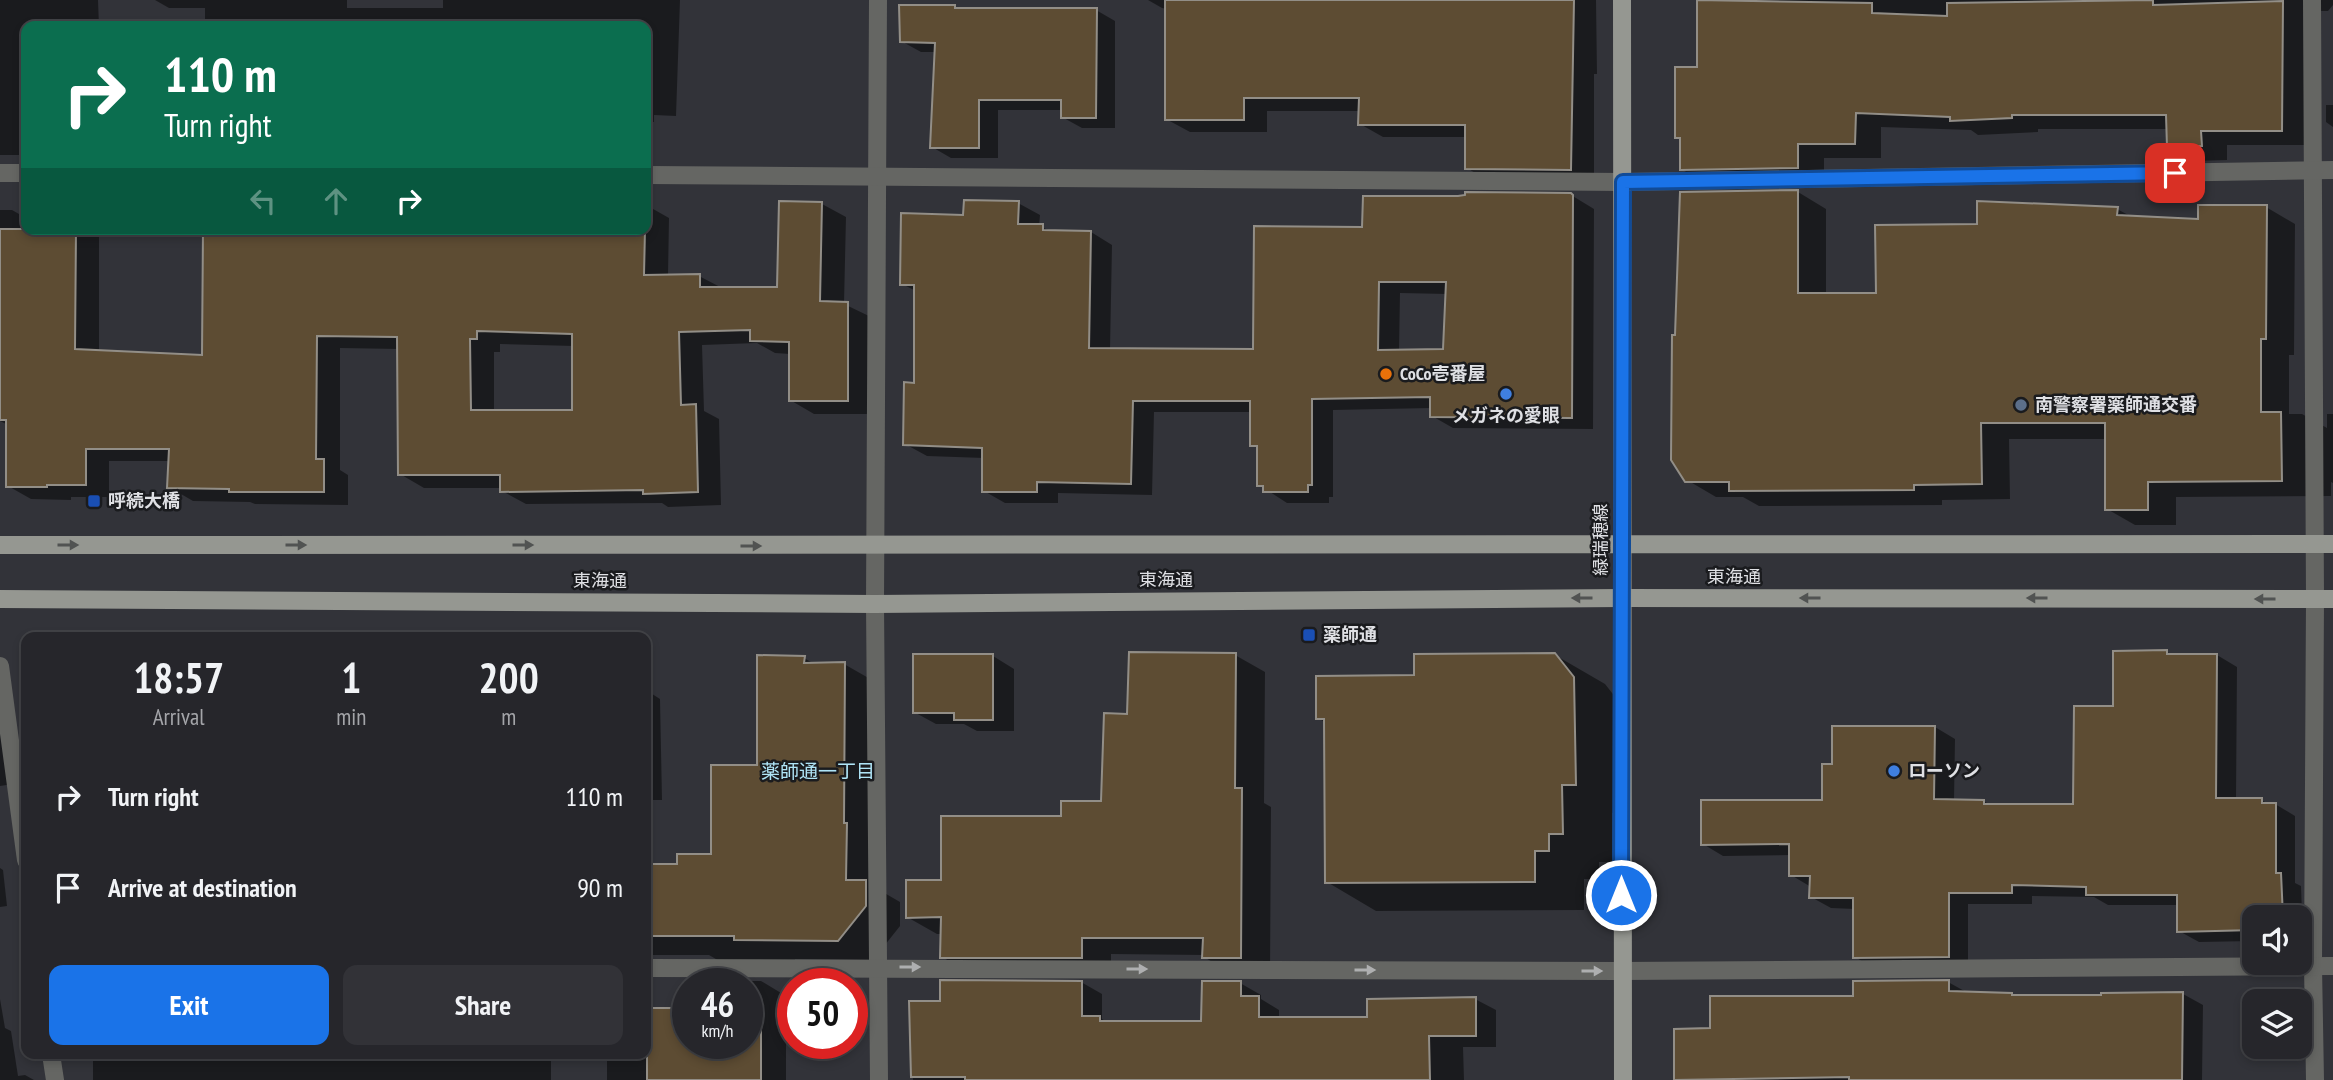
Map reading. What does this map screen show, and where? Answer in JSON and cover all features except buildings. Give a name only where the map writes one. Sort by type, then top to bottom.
[{"type":"main road","name":"緑瑞穂線","points":[[1622,0],[1623,1080]]},
{"type":"main road","name":"東海通","points":[[0,545],[2333,544]]},
{"type":"main road","name":"東海通","points":[[0,599],[876,604],[1622,597],[2324,599]]},
{"type":"street","points":[[878,0],[876,604],[879,1080]]},
{"type":"street","points":[[2312,0],[2314,544],[2324,599],[2313,966],[2315,1080]]},
{"type":"street","points":[[651,175],[1623,182],[2333,170]]},
{"type":"street","points":[[0,173],[21,173]]},
{"type":"street","points":[[0,666],[21,823]]},
{"type":"street","points":[[651,968],[1621,971],[2333,966]]},
{"type":"street","points":[[52,1059],[55,1080]]},
{"type":"place","name":"CoCo壱番屋","points":[[1386,374]]},
{"type":"place","name":"メガネの愛眼","points":[[1506,394]]},
{"type":"place","name":"南警察署薬師通交番","points":[[2021,405]]},
{"type":"place","name":"呼続大橋","points":[[94,501]]},
{"type":"place","name":"薬師通","points":[[1309,635]]},
{"type":"place","name":"ローソン","points":[[1894,771]]},
{"type":"district","name":"薬師通一丁目","points":[[818,771]]},
{"type":"route","points":[[1621,895],[1623,182],[2175,173]]}]
